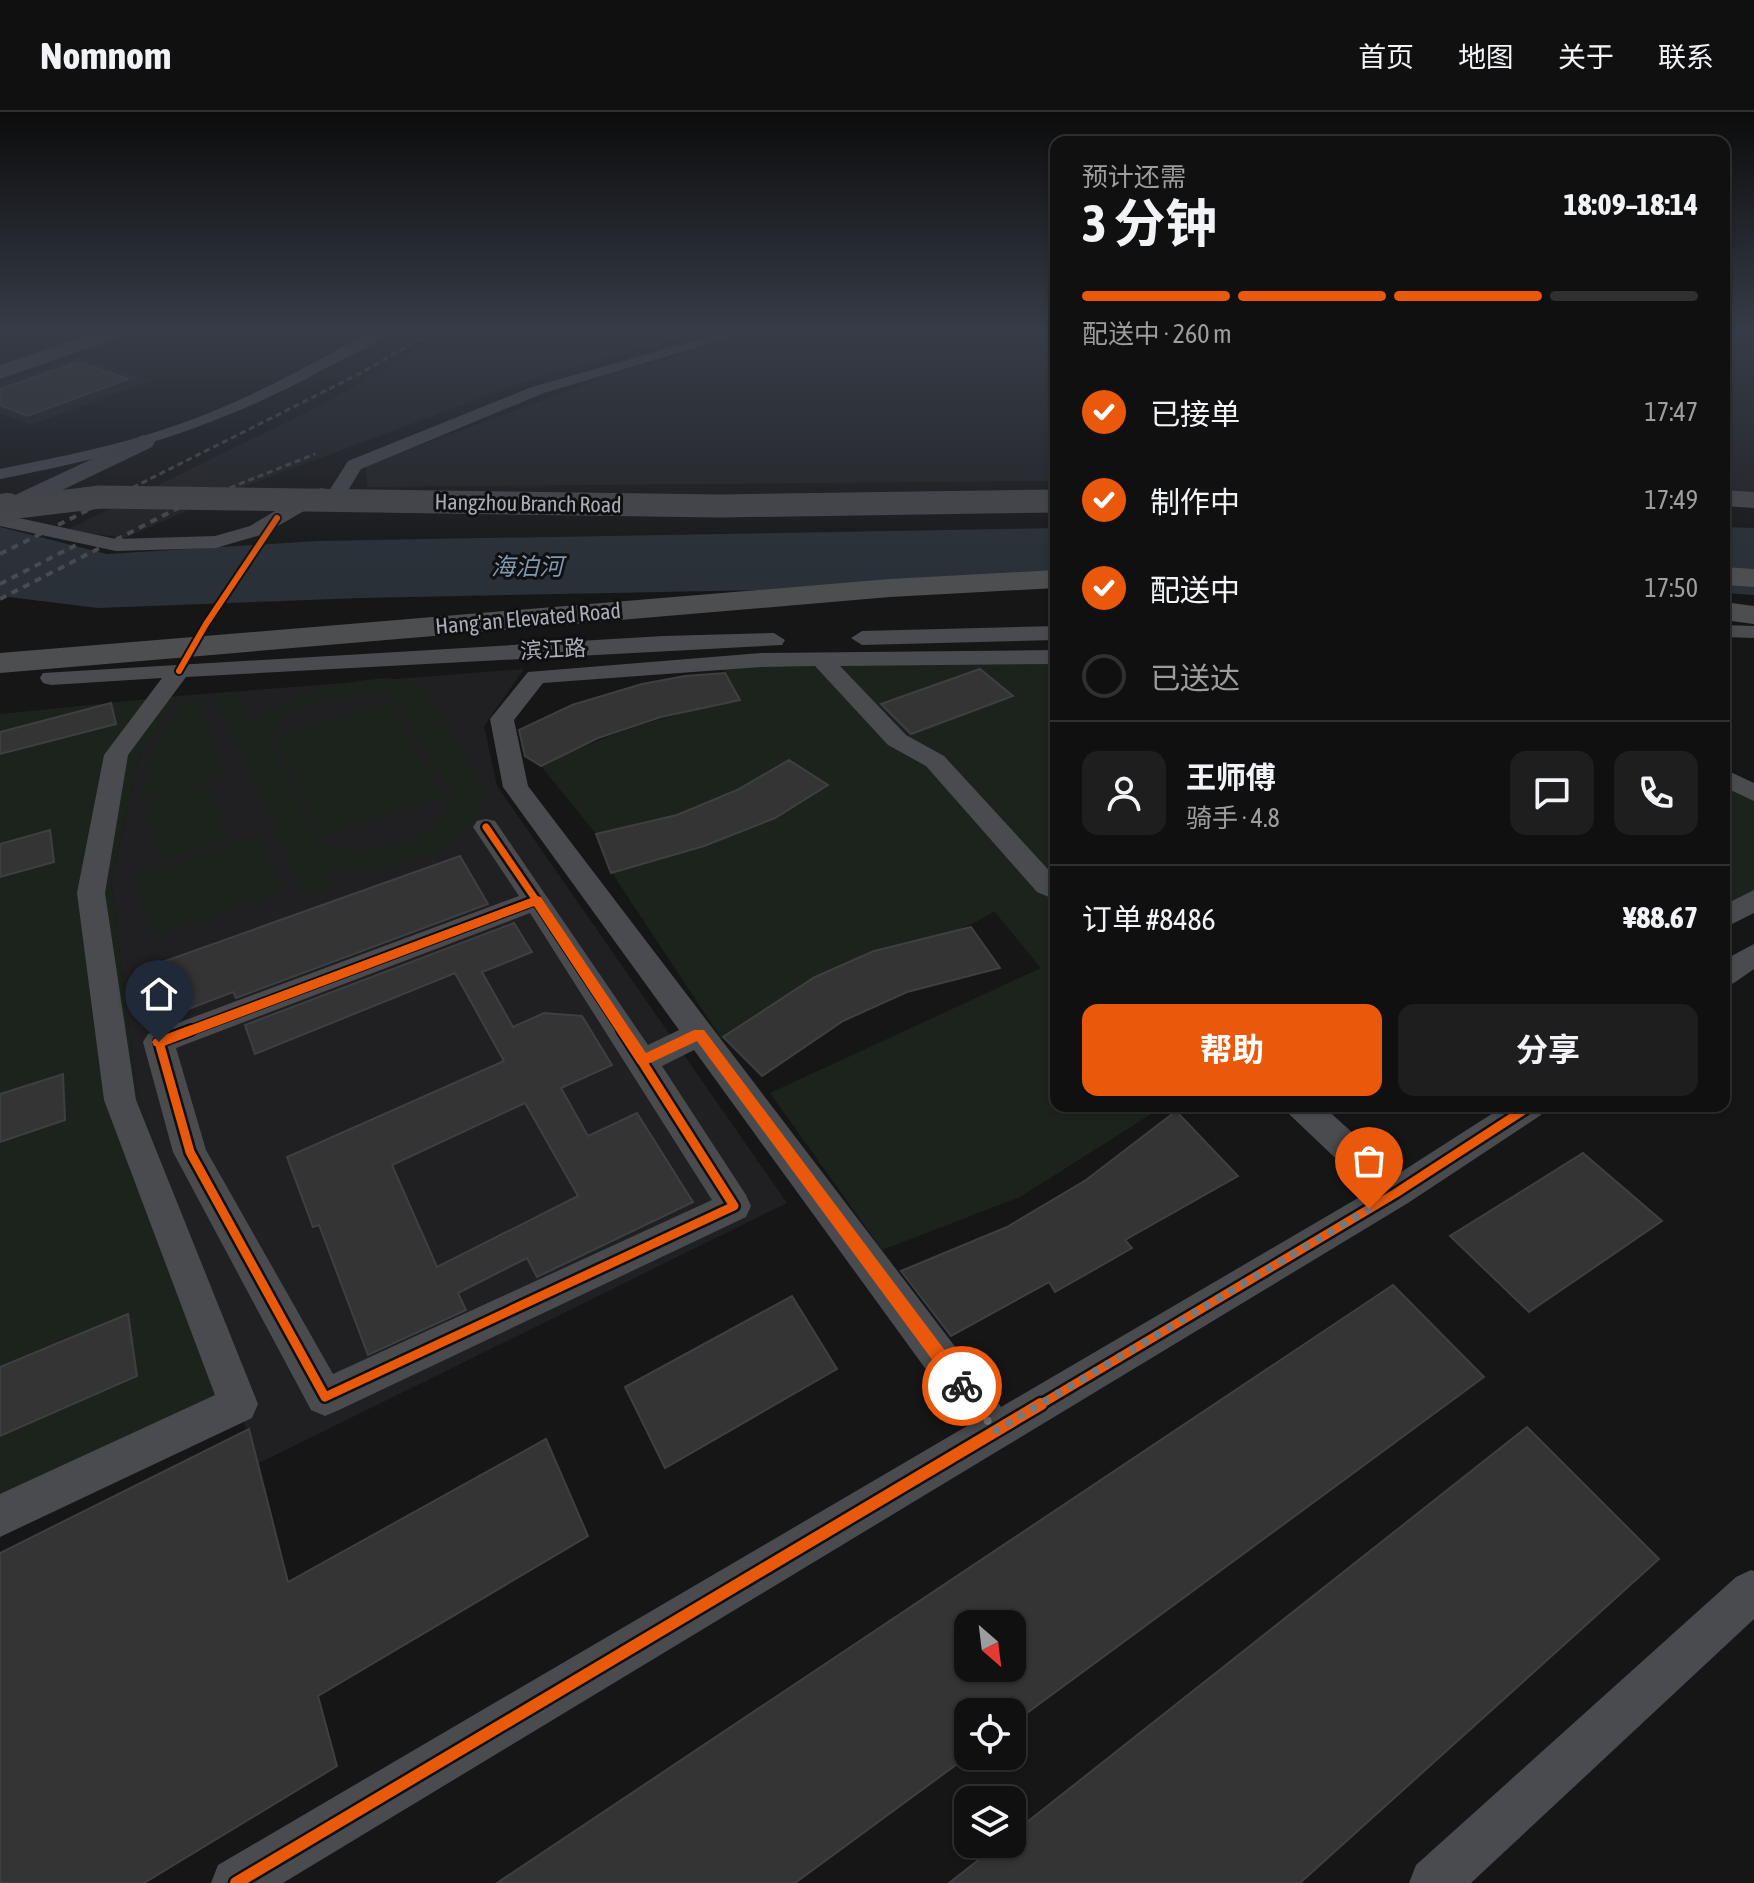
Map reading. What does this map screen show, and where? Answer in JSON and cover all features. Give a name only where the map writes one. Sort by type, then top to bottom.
[{"type":"highway","points":[[841,571],[1050,553]]},
{"type":"highway","name":"Hang'an Elevated Road","points":[[0,641],[841,571],[1050,560]]},
{"type":"highway","points":[[1730,562],[1754,564]]},
{"type":"highway","points":[[1730,576],[1754,578]]},
{"type":"highway","name":"Hang'an Elevated Road","points":[[0,663],[890,588],[1050,579]]},
{"type":"highway","points":[[445,625],[795,609],[1050,590]]},
{"type":"highway","points":[[1730,598],[1754,600]]},
{"type":"highway","points":[[1730,612],[1754,615]]},
{"type":"main road","points":[[0,510],[143,442]]},
{"type":"main road","name":"Hangzhou Branch Road","points":[[0,510],[100,497],[720,506],[1050,501]]},
{"type":"main road","points":[[1730,498],[1754,500]]},
{"type":"main road","name":"Hangzhou Branch Road","points":[[0,520],[82,509],[723,517],[1050,512]]},
{"type":"main road","points":[[1730,509],[1754,511]]},
{"type":"street","points":[[0,476],[143,442],[219,413]]},
{"type":"street","points":[[337,493],[354,465],[482,413]]},
{"type":"street","points":[[0,520],[116,545],[216,542],[257,530],[314,496],[337,493],[746,498],[889,492],[1050,492]]},
{"type":"street","points":[[1730,631],[1754,632]]},
{"type":"street","name":"滨江路","points":[[51,678],[663,643],[1050,633]]},
{"type":"street","points":[[995,1431],[516,787],[502,719],[536,677],[820,658],[1050,657]]},
{"type":"street","points":[[820,658],[897,740],[935,761],[1050,887]]},
{"type":"street","points":[[0,1516],[238,1404],[120,1100],[91,893],[116,755],[179,671]]},
{"type":"street","points":[[1730,780],[1754,793]]},
{"type":"street","points":[[486,827],[537,900],[643,1061],[734,1206],[325,1397],[190,1152],[159,1042],[537,900]]},
{"type":"street","points":[[1730,914],[1754,900]]},
{"type":"street","points":[[1730,971],[1754,954]]},
{"type":"street","points":[[643,1061],[699,1034]]},
{"type":"street","points":[[1308,1112],[1396,1193]]},
{"type":"street","points":[[236,1883],[1396,1193],[1521,1112]]},
{"type":"street","points":[[1434,1883],[1751,1592]]},
{"type":"shaded area","points":[[0,413],[64,413],[31,425]]},
{"type":"shaded area","points":[[306,413],[442,413],[224,494],[125,538],[67,530]]},
{"type":"shaded area","points":[[509,413],[1050,413],[1050,481],[367,487],[366,465]]},
{"type":"shaded area","points":[[1730,413],[1754,413],[1754,499],[1730,497]]},
{"type":"shaded area","points":[[1050,660],[1050,1112],[1155,1112],[1020,1197],[882,1250],[770,1093],[1041,968],[994,911],[964,927],[887,947],[851,961],[794,991],[721,1038],[610,870],[696,847],[751,828],[803,802],[827,785],[789,760],[737,790],[677,815],[596,834],[541,766],[638,726],[739,700],[723,668]]},
{"type":"shaded area","points":[[524,669],[484,726],[497,786],[787,1203],[257,1464],[136,1087],[111,882],[139,756],[178,696]]},
{"type":"shaded area","points":[[388,678],[413,683],[426,691],[486,792],[476,816],[442,848],[420,859],[396,865],[372,869],[323,869],[331,888],[306,897],[215,698],[236,692],[252,725],[266,713],[298,696]],"holes":[[[381,692],[394,697],[452,795],[446,812],[433,826],[416,836],[375,849],[334,847],[318,840],[270,737],[288,716],[318,702]]]},
{"type":"shaded area","points":[[178,696],[139,756],[111,882],[136,1087],[238,1404],[0,1516],[0,714]]},
{"type":"shaded area","points":[[200,700],[224,776],[140,802],[153,748],[181,703]]},
{"type":"shaded area","points":[[390,702],[444,796],[319,837],[274,737]]},
{"type":"shaded area","points":[[1730,783],[1754,797],[1754,906],[1730,924]]},
{"type":"shaded area","points":[[206,784],[227,839],[162,861],[144,804]]},
{"type":"shaded area","points":[[259,835],[283,891],[153,937],[134,877]]},
{"type":"water","name":"海泊河","points":[[0,527],[107,554],[318,541],[1050,528],[1050,584],[362,598],[98,608],[0,596]]},
{"type":"water","points":[[1730,527],[1754,528],[1754,595],[1730,593]]},
{"type":"building","points":[[980,669],[1013,696],[911,734],[881,704]]},
{"type":"building","points":[[725,673],[740,700],[661,717],[598,738],[541,766],[525,756],[519,730],[572,705],[642,684]]},
{"type":"building","points":[[111,703],[116,724],[0,754],[0,732]]},
{"type":"building","points":[[789,760],[828,785],[775,818],[704,846],[611,873],[596,834],[677,815],[737,790]]},
{"type":"building","points":[[50,830],[54,862],[0,877],[0,844]]},
{"type":"building","points":[[460,856],[488,904],[236,998],[233,992],[157,1021],[143,969]]},
{"type":"building","points":[[514,923],[532,952],[482,972],[513,1027],[544,1013],[582,1016],[612,1065],[561,1088],[588,1136],[637,1113],[693,1202],[537,1277],[527,1258],[458,1293],[466,1310],[368,1355],[319,1225],[313,1227],[287,1157],[504,1061],[455,973],[255,1054],[245,1025]],"holes":[[[525,1103],[578,1196],[437,1267],[392,1165]]]},
{"type":"building","points":[[971,927],[1000,968],[907,992],[843,1021],[762,1076],[723,1037],[815,977],[874,951]]},
{"type":"building","points":[[63,1074],[65,1120],[0,1142],[0,1094]]},
{"type":"building","points":[[1175,1112],[1238,1176],[1125,1240],[1132,1248],[1055,1292],[1049,1282],[951,1336],[901,1271],[1007,1227],[1086,1180]]},
{"type":"building","points":[[1583,1153],[1662,1221],[1529,1312],[1450,1236]]},
{"type":"building","points":[[1393,1285],[1484,1377],[1026,1714],[1026,1698],[954,1698],[954,1766],[795,1883],[497,1883]]},
{"type":"building","points":[[792,1296],[837,1369],[665,1468],[625,1387]]},
{"type":"building","points":[[128,1314],[137,1376],[0,1436],[0,1367]]},
{"type":"building","points":[[1527,1427],[1659,1559],[1300,1883],[949,1883],[981,1858],[1026,1858],[1026,1823]]},
{"type":"building","points":[[249,1429],[288,1582],[546,1439],[588,1536],[318,1696],[337,1766],[144,1883],[0,1883],[0,1553]]},
{"type":"railway","points":[[88,510],[282,413]]},
{"type":"railway","points":[[174,510],[315,454]]},
{"type":"railway","points":[[88,510],[92,508]]},
{"type":"railway","points":[[174,510],[178,508]]},
{"type":"railway","points":[[0,554],[88,510]]},
{"type":"railway","points":[[0,599],[174,510]]},
{"type":"railway","points":[[0,584],[78,544]]},
{"type":"cycle path","points":[[179,671],[206,624],[277,518]]},
{"type":"cycle path","points":[[486,827],[518,874],[550,921],[612,1015],[734,1206],[325,1397],[190,1152],[159,1042],[537,900]]},
{"type":"cycle path","points":[[236,1883],[1396,1193],[1521,1112]]},
{"type":"way so far","points":[[962,1386],[995,1431],[1369,1209]]},
{"type":"route","points":[[159,1042],[537,900],[643,1061],[699,1034],[962,1386]]}]
